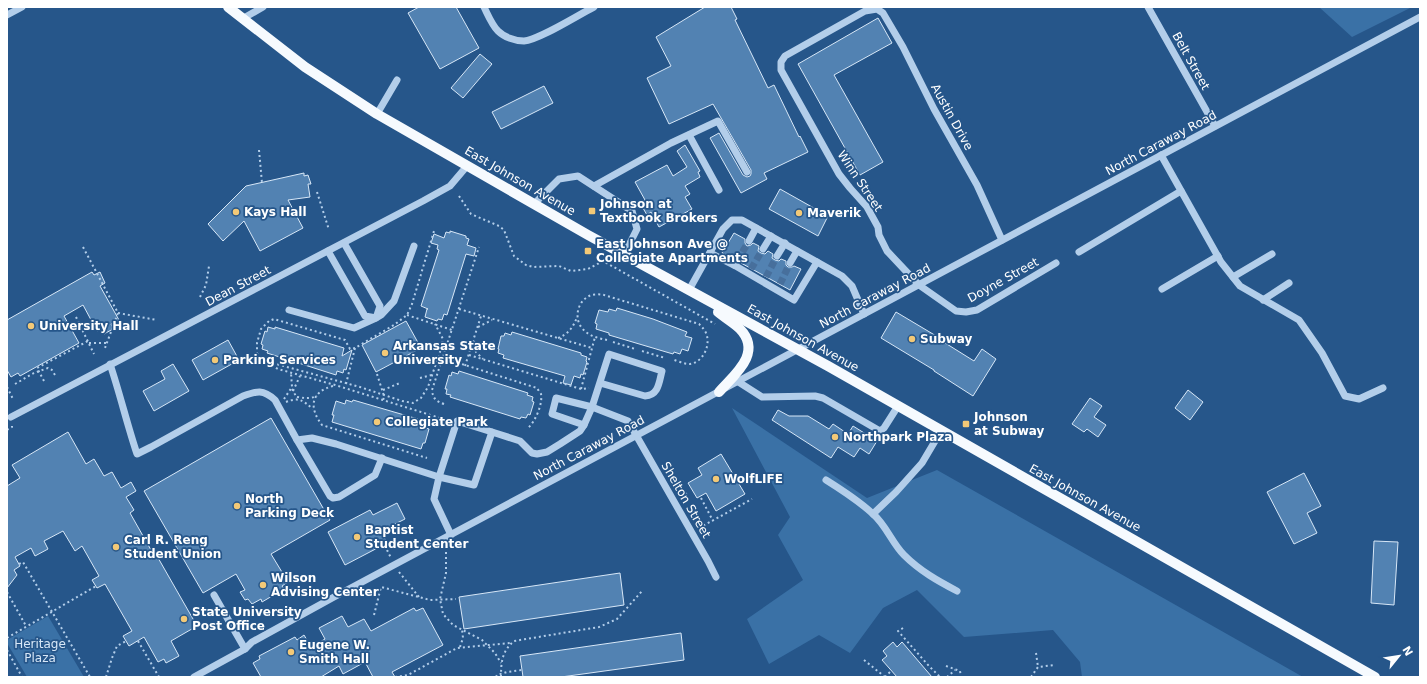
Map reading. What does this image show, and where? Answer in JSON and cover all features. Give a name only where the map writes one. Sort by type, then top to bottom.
[{"type":"main road","name":"East Johnson Avenue","points":[[228,7],[305,67],[377,114],[624,255],[898,406],[1375,677]]},
{"type":"main road","points":[[689,290],[739,328],[747,340],[748,352],[744,364],[719,392]]},
{"type":"main road","points":[[1344,660],[1366,677]]},
{"type":"street","points":[[7,15],[22,7]]},
{"type":"street","points":[[242,19],[264,7]]},
{"type":"street","points":[[484,7],[497,30],[513,40],[524,41],[535,38],[594,7]]},
{"type":"street","name":"Belt Street","points":[[1148,7],[1215,126]]},
{"type":"street","name":"Winn Street","points":[[877,10],[865,11],[785,56],[781,62],[781,70],[839,174],[867,207],[878,227],[879,235],[887,252],[919,285]]},
{"type":"street","name":"Austin Drive","points":[[877,10],[883,13],[903,47],[934,109],[977,185],[1002,240]]},
{"type":"street","name":"North Caraway Road","points":[[194,677],[245,649],[252,642],[334,597],[1420,17]]},
{"type":"street","points":[[377,114],[398,80]]},
{"type":"street","points":[[594,186],[718,121],[747,172]]},
{"type":"street","points":[[689,135],[719,190]]},
{"type":"street","points":[[1161,155],[1220,262],[1240,286],[1299,320],[1322,353],[1345,396],[1359,399],[1383,388]]},
{"type":"street","name":"Dean Street","points":[[11,417],[450,186],[467,166]]},
{"type":"street","points":[[534,204],[559,180],[578,176],[632,211],[637,229],[624,255]]},
{"type":"street","points":[[1079,252],[1181,191]]},
{"type":"street","points":[[689,290],[723,229],[732,220],[742,220],[842,276],[852,286],[864,314]]},
{"type":"street","points":[[749,241],[756,228]]},
{"type":"street","points":[[763,249],[771,236]]},
{"type":"street","points":[[344,243],[380,306],[376,318]]},
{"type":"street","points":[[777,256],[785,244]]},
{"type":"street","points":[[289,310],[354,328],[376,318],[381,315],[394,301],[414,246]]},
{"type":"street","points":[[328,251],[365,316],[376,318]]},
{"type":"street","points":[[790,263],[798,251]]},
{"type":"street","points":[[710,253],[735,263],[778,287],[794,300],[817,262]]},
{"type":"street","points":[[1233,277],[1272,254]]},
{"type":"street","points":[[1162,289],[1218,256]]},
{"type":"street","name":"Doyne Street","points":[[919,285],[952,309],[966,312],[977,310],[1056,263]]},
{"type":"street","points":[[1263,300],[1289,283]]},
{"type":"street","points":[[451,535],[434,499],[439,477],[457,421],[520,441],[532,452],[541,454],[580,431],[592,407],[609,354],[662,371],[656,390],[653,394],[645,396],[600,383]]},
{"type":"street","points":[[110,364],[137,454],[243,396],[255,392],[263,392],[270,395],[275,400],[330,496],[333,498],[339,497],[375,475],[382,458]]},
{"type":"street","points":[[737,381],[762,397],[815,396],[823,398],[880,431],[884,428],[898,406]]},
{"type":"street","name":"Shelton Street","points":[[584,425],[552,414],[556,398],[592,407],[628,421],[716,577]]},
{"type":"street","points":[[873,514],[896,492],[922,463],[941,431]]},
{"type":"street","points":[[297,440],[312,438],[320,440],[382,458],[439,477],[474,485],[492,432]]},
{"type":"street","points":[[826,480],[853,497],[873,514],[881,522],[904,555],[921,570],[957,591]]},
{"type":"street","points":[[214,595],[245,649]]},
{"type":"path","points":[[259,150],[262,183]]},
{"type":"path","points":[[317,192],[328,230]]},
{"type":"path","points":[[459,196],[471,214],[499,226],[504,230],[514,256],[526,265],[560,266],[571,270],[580,270],[588,269],[603,261],[720,327]]},
{"type":"path","points":[[434,231],[412,304],[407,315],[394,325],[355,348],[350,349],[345,340],[274,320],[269,321],[261,329],[257,343],[260,357],[278,369],[440,418]]},
{"type":"path","points":[[83,247],[118,313],[105,348]]},
{"type":"path","points":[[444,404],[436,402],[432,390],[479,247]]},
{"type":"path","points":[[200,298],[206,285],[209,266]]},
{"type":"path","points":[[558,338],[570,331],[574,326],[577,312],[588,296],[598,294],[604,295],[699,324],[705,330],[707,336],[706,350],[704,354],[698,360],[688,364],[672,360]]},
{"type":"path","points":[[459,309],[592,348]]},
{"type":"path","points":[[118,313],[158,320]]},
{"type":"path","points":[[407,315],[452,330]]},
{"type":"path","points":[[465,366],[481,316]]},
{"type":"path","points":[[577,316],[580,327],[586,332],[595,337],[607,340]]},
{"type":"path","points":[[76,317],[94,354]]},
{"type":"path","points":[[477,327],[493,320]]},
{"type":"path","points":[[268,363],[269,362],[384,396],[413,403],[421,398],[428,387],[442,346],[443,339],[435,324]]},
{"type":"path","points":[[581,389],[595,337]]},
{"type":"path","points":[[474,340],[476,352],[486,361]]},
{"type":"path","points":[[44,381],[37,368],[88,342],[107,343]]},
{"type":"path","points":[[613,342],[635,349]]},
{"type":"path","points":[[346,384],[355,348]]},
{"type":"path","points":[[642,351],[665,358]]},
{"type":"path","points":[[469,355],[581,389],[590,388]]},
{"type":"path","points":[[443,358],[537,388],[541,394],[539,406],[534,423],[528,428]]},
{"type":"path","points":[[15,384],[34,373],[48,368],[52,370],[55,375]]},
{"type":"path","points":[[291,373],[292,389],[298,400]]},
{"type":"path","points":[[377,374],[384,396],[384,401]]},
{"type":"path","points":[[301,375],[288,396],[281,403],[295,399],[303,401],[313,409]]},
{"type":"path","points":[[420,378],[432,375]]},
{"type":"path","points":[[382,390],[400,383]]},
{"type":"path","points":[[335,385],[322,391],[314,402],[313,409],[316,418],[322,425],[427,458]]},
{"type":"path","points":[[7,387],[13,399]]},
{"type":"path","points":[[296,397],[313,398],[317,396]]},
{"type":"path","points":[[681,497],[689,492]]},
{"type":"path","points":[[701,498],[713,521]]},
{"type":"path","points":[[699,528],[752,499]]},
{"type":"path","points":[[446,547],[446,573],[440,599],[443,614],[453,625],[482,640],[495,653],[502,664]]},
{"type":"path","points":[[387,550],[401,576],[420,598]]},
{"type":"path","points":[[19,564],[23,562],[90,677]]},
{"type":"path","points":[[7,638],[96,586]]},
{"type":"path","points":[[374,615],[381,587],[430,600],[456,599]]},
{"type":"path","points":[[501,676],[502,658],[508,646],[514,641],[598,628],[617,619],[644,590]]},
{"type":"path","points":[[7,592],[26,626]]},
{"type":"path","points":[[903,628],[898,631],[940,677]]},
{"type":"path","points":[[460,647],[463,638],[462,629]]},
{"type":"path","points":[[138,640],[159,677]]},
{"type":"path","points":[[106,677],[117,646],[126,641]]},
{"type":"path","points":[[395,677],[408,675],[460,647],[512,643]]},
{"type":"path","points":[[7,650],[22,677]]},
{"type":"path","points":[[1036,653],[1038,667]]},
{"type":"path","points":[[864,660],[884,676],[891,671]]},
{"type":"path","points":[[1030,677],[1038,667],[1055,665]]},
{"type":"path","points":[[946,666],[960,671],[961,677]]},
{"type":"path","points":[[496,677],[497,675],[501,676],[507,672],[522,670]]},
{"type":"path","points":[[947,677],[955,670]]},
{"type":"path","points":[[1004,677],[1015,677]]},
{"type":"green space","points":[[1319,7],[1412,7],[1352,37]]},
{"type":"green space","points":[[732,408],[867,498],[937,470],[1303,677],[1082,677],[1080,662],[1053,630],[964,637],[917,590],[883,608],[850,653],[819,635],[769,664],[747,619],[803,580],[778,535],[790,517]]},
{"type":"green space","name":"Heritage Plaza","points":[[48,616],[84,677],[27,677],[7,643],[7,640]]},
{"type":"building","points":[[419,7],[456,7],[479,48],[440,69],[408,13]]},
{"type":"building","points":[[705,7],[731,7],[737,19],[735,20],[768,88],[774,85],[799,137],[800,136],[808,152],[764,173],[767,179],[741,193],[710,138],[719,133],[743,175],[747,177],[750,176],[751,170],[713,104],[669,124],[647,78],[671,66],[656,37]]},
{"type":"building","points":[[878,18],[892,43],[834,75],[883,162],[860,175],[798,64]]},
{"type":"building","points":[[480,54],[492,64],[463,98],[451,88]]},
{"type":"building","points":[[544,86],[553,103],[501,129],[492,112]]},
{"type":"building","points":[[685,145],[700,171],[698,172],[700,177],[685,186],[690,194],[685,197],[692,209],[659,227],[651,212],[647,215],[640,203],[645,200],[635,182],[667,165],[673,176],[687,167],[677,151]]},
{"type":"building","name":"Kays Hall","points":[[304,173],[304,176],[308,175],[311,184],[308,184],[310,197],[288,200],[303,228],[260,251],[244,221],[223,241],[208,224],[246,186]]},
{"type":"building","name":"Maverik","points":[[780,189],[828,216],[818,236],[769,209]]},
{"type":"building","points":[[450,231],[466,236],[466,238],[469,239],[467,245],[476,248],[474,256],[466,254],[447,315],[444,314],[442,320],[438,319],[437,321],[425,317],[428,309],[421,306],[439,250],[437,249],[438,245],[431,243],[434,234],[444,238],[446,232],[450,233]]},
{"type":"building","points":[[734,233],[745,239],[747,246],[753,243],[759,246],[758,251],[761,253],[765,254],[768,251],[773,254],[772,258],[775,260],[779,261],[781,259],[786,261],[786,265],[788,267],[794,266],[801,269],[790,290],[741,263],[742,259],[740,257],[735,256],[732,259],[722,253]]},
{"type":"building","name":"University Hall","points":[[92,272],[94,275],[100,272],[105,283],[100,286],[119,320],[111,324],[113,329],[104,334],[101,329],[97,331],[83,305],[64,316],[79,343],[20,376],[18,373],[11,377],[7,370],[7,320]]},
{"type":"building","points":[[617,308],[653,319],[687,332],[685,336],[692,338],[688,351],[682,349],[680,354],[674,352],[673,354],[609,335],[609,333],[596,329],[597,324],[595,323],[599,310],[608,312],[609,309],[616,311]]},
{"type":"building","points":[[896,312],[943,340],[942,341],[974,361],[982,349],[996,359],[973,396],[881,338]]},
{"type":"building","points":[[406,321],[421,348],[376,372],[362,345]]},
{"type":"building","points":[[268,327],[275,329],[275,327],[344,348],[342,356],[352,350],[346,370],[344,369],[343,373],[337,371],[336,375],[267,353],[268,351],[262,349],[263,345],[261,344],[265,331],[267,332]]},
{"type":"building","points":[[512,332],[581,353],[581,355],[587,357],[583,375],[581,374],[580,378],[574,376],[571,385],[563,383],[565,376],[503,358],[504,355],[498,353],[501,336],[504,336],[505,333],[511,335]]},
{"type":"building","name":"Parking Services","points":[[228,340],[239,360],[203,380],[192,360]]},
{"type":"building","points":[[173,364],[189,391],[154,411],[143,391],[165,379],[161,371]]},
{"type":"building","name":"Collegiate Park","points":[[459,371],[528,393],[527,395],[533,397],[532,401],[534,402],[530,415],[528,414],[526,418],[521,417],[520,419],[450,397],[451,395],[446,394],[447,389],[445,389],[449,375],[451,376],[452,372],[458,374]]},
{"type":"building","points":[[1188,390],[1203,402],[1190,420],[1175,408]]},
{"type":"building","points":[[1090,398],[1102,406],[1094,417],[1106,425],[1098,437],[1087,429],[1084,432],[1072,424]]},
{"type":"building","name":"Collegiate Park","points":[[346,400],[352,402],[353,400],[418,419],[417,422],[424,424],[423,427],[429,429],[425,443],[423,443],[421,449],[332,422],[334,415],[332,415],[336,401],[345,404]]},
{"type":"building","name":"Northpark Plaza","points":[[778,410],[789,416],[808,416],[829,429],[833,424],[848,434],[853,426],[877,441],[869,454],[860,448],[854,457],[838,447],[831,458],[772,420]]},
{"type":"building","name":"North Parking Deck","points":[[271,418],[330,520],[271,554],[288,582],[282,586],[284,589],[262,602],[261,599],[252,604],[248,599],[245,600],[240,592],[245,590],[236,574],[203,593],[144,491]]},
{"type":"building","name":"Carl R. Reng Student Union","points":[[68,432],[86,464],[94,459],[104,476],[112,472],[121,488],[131,482],[136,491],[126,497],[134,510],[130,513],[151,550],[153,549],[197,626],[171,641],[179,656],[166,663],[164,659],[158,662],[144,637],[129,646],[123,636],[132,631],[105,584],[97,588],[92,580],[99,576],[82,546],[75,551],[63,531],[44,541],[48,549],[35,556],[31,548],[15,557],[20,566],[14,570],[17,575],[7,588],[7,486],[20,478],[12,465]]},
{"type":"building","name":"WolfLIFE","points":[[721,454],[745,494],[716,511],[706,493],[697,498],[688,483],[702,475],[698,468]]},
{"type":"building","points":[[1304,473],[1321,506],[1307,513],[1317,533],[1294,544],[1267,492]]},
{"type":"building","name":"Baptist Student Center","points":[[397,503],[405,519],[381,531],[387,543],[345,565],[328,532],[370,510],[373,515]]},
{"type":"building","points":[[1374,541],[1398,542],[1394,605],[1371,603]]},
{"type":"building","points":[[620,573],[624,605],[464,629],[459,597]]},
{"type":"building","points":[[414,608],[416,611],[423,608],[443,645],[392,672],[395,677],[373,677],[365,662],[343,674],[339,666],[321,677],[261,677],[253,663],[260,659],[259,656],[295,637],[297,640],[304,635],[311,647],[325,639],[319,628],[342,616],[348,627],[364,619],[371,631]]},
{"type":"building","points":[[681,633],[684,660],[561,677],[523,677],[520,656]]},
{"type":"building","points":[[893,642],[897,647],[902,642],[932,677],[897,677],[882,660],[887,656],[883,651]]},
{"type":"tunnel","points":[[737,261],[749,241]]},
{"type":"tunnel","points":[[751,269],[763,249]]},
{"type":"tunnel","points":[[766,277],[777,256]]},
{"type":"tunnel","points":[[780,284],[790,263]]},
{"type":"place","name":"Johnson at Textbook Brokers","points":[[592,211]]},
{"type":"place","name":"Kays Hall","points":[[236,212]]},
{"type":"place","name":"Maverik","points":[[799,213]]},
{"type":"place","name":"East Johnson Ave @ Collegiate Apartments","points":[[588,251]]},
{"type":"place","name":"University Hall","points":[[31,326]]},
{"type":"place","name":"Subway","points":[[912,339]]},
{"type":"place","name":"Arkansas State University","points":[[385,353]]},
{"type":"place","name":"Parking Services","points":[[215,360]]},
{"type":"place","name":"Collegiate Park","points":[[377,422]]},
{"type":"place","name":"Johnson at Subway","points":[[966,424]]},
{"type":"place","name":"Northpark Plaza","points":[[835,437]]},
{"type":"place","name":"WolfLIFE","points":[[716,479]]},
{"type":"place","name":"North Parking Deck","points":[[237,506]]},
{"type":"place","name":"Baptist Student Center","points":[[357,537]]},
{"type":"place","name":"Carl R. Reng Student Union","points":[[116,547]]},
{"type":"place","name":"Wilson Advising Center","points":[[263,585]]},
{"type":"place","name":"State University Post Office","points":[[184,619]]},
{"type":"place","name":"Eugene W. Smith Hall","points":[[291,652]]}]
